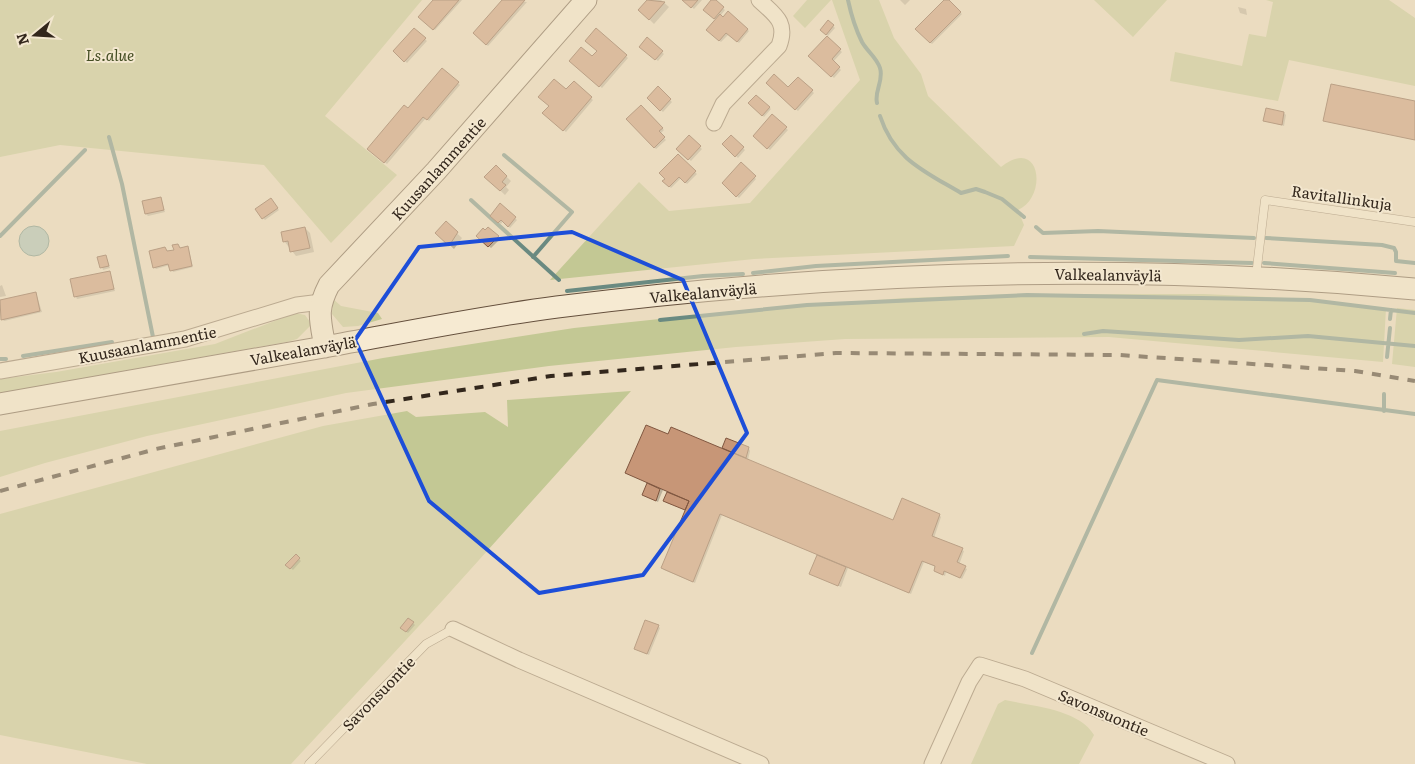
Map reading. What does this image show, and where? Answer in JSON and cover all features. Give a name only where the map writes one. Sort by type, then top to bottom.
[{"type":"main road","name":"Kuusanlammentie","points":[[321,302],[329,284],[503,97],[586,0]]},
{"type":"main road","name":"Valkealanväylä","points":[[0,404],[553,308],[697,292],[824,282],[1015,273],[1256,278],[1415,289]]},
{"type":"main road","points":[[321,302],[320,314],[325,347]]},
{"type":"street","points":[[714,123],[723,104],[778,46],[782,37],[783,29],[780,21],[759,0]]},
{"type":"street","name":"Kuusaanlammentie","points":[[0,371],[185,339],[298,305],[321,302]]},
{"type":"street","points":[[453,629],[519,660],[761,764]]},
{"type":"street","name":"Savonsuontie","points":[[932,764],[969,682],[980,665],[1025,679],[1227,764]]},
{"type":"lane","name":"Ravitallinkuja","points":[[1256,278],[1266,200],[1415,222]]},
{"type":"lane","name":"Savonsuontie","points":[[309,764],[426,644],[453,629]]},
{"type":"highlighted area","points":[[572,232],[683,280],[747,433],[643,575],[539,593],[429,501],[355,340],[419,247]]},
{"type":"green space","name":"Ls.alue","points":[[0,0],[422,0],[325,116],[397,175],[331,243],[264,165],[60,145],[0,157]]},
{"type":"green space","points":[[807,0],[831,0],[805,28],[793,16]]},
{"type":"green space","points":[[832,0],[879,0],[894,38],[921,74],[928,96],[1001,167],[1014,159],[1025,158],[1032,163],[1036,172],[1034,193],[1028,203],[1018,210],[1024,225],[1014,246],[754,259],[550,280],[639,182],[669,211],[750,203],[860,80]]},
{"type":"green space","points":[[1094,0],[1167,0],[1133,37]]},
{"type":"green space","points":[[1266,0],[1389,0],[1415,18],[1415,86],[1289,60],[1278,101],[1170,81],[1175,52],[1242,66],[1249,34],[1266,37],[1273,2]]},
{"type":"green space","points":[[1019,294],[1204,294],[1308,299],[1386,308],[1383,362],[1109,337],[845,339],[736,347],[549,366],[346,393],[147,436],[0,477],[0,431],[383,358],[574,328],[745,310],[904,298]]},
{"type":"green space","points":[[333,299],[341,306],[378,313],[382,319],[358,326],[343,327],[332,314]]},
{"type":"green space","points":[[1397,308],[1415,310],[1415,367],[1392,364]]},
{"type":"green space","points":[[295,313],[305,315],[310,322],[310,326],[297,339],[287,342],[0,393],[0,379],[56,372],[215,344]]},
{"type":"green space","points":[[631,391],[443,600],[291,764],[147,764],[0,735],[0,514],[323,426],[407,411],[416,417],[485,412],[508,427],[507,400]]},
{"type":"green space","points":[[1005,700],[1054,710],[1078,719],[1087,726],[1094,735],[1079,764],[971,764],[998,704]]},
{"type":"water","points":[[34,226],[45,230],[49,241],[45,252],[34,256],[23,252],[19,241],[23,230]]},
{"type":"building","points":[[433,0],[459,0],[433,30],[418,17]]},
{"type":"building","points":[[502,0],[525,0],[486,45],[473,33]]},
{"type":"building","points":[[647,0],[665,2],[649,20],[638,10]]},
{"type":"building","points":[[682,0],[698,0],[691,8]]},
{"type":"building","points":[[711,0],[716,0],[724,7],[714,19],[703,10]]},
{"type":"building","points":[[944,0],[949,0],[961,12],[930,43],[915,29]]},
{"type":"building","points":[[728,11],[748,29],[737,42],[726,33],[719,41],[706,30],[720,14],[723,17]]},
{"type":"building","points":[[828,20],[834,25],[826,35],[820,30]]},
{"type":"building","points":[[414,28],[426,38],[404,62],[393,51]]},
{"type":"building","points":[[596,28],[627,55],[599,87],[569,61],[581,47],[592,56],[597,51],[585,41]]},
{"type":"building","points":[[827,36],[841,49],[832,59],[840,67],[831,77],[808,56]]},
{"type":"building","points":[[647,37],[663,51],[655,60],[639,47]]},
{"type":"building","points":[[442,68],[459,82],[427,120],[423,117],[384,163],[367,149],[404,105],[408,108]]},
{"type":"building","points":[[774,74],[788,87],[798,77],[813,90],[795,110],[766,83]]},
{"type":"building","points":[[554,79],[566,89],[574,81],[592,97],[563,131],[542,113],[549,106],[538,97]]},
{"type":"building","points":[[1331,84],[1415,101],[1415,140],[1323,121]]},
{"type":"building","points":[[658,86],[671,99],[660,111],[647,98]]},
{"type":"building","points":[[756,95],[770,107],[762,116],[748,103]]},
{"type":"building","points":[[641,105],[663,128],[659,131],[665,137],[654,148],[626,119]]},
{"type":"building","points":[[1266,108],[1284,112],[1282,125],[1263,121]]},
{"type":"building","points":[[772,114],[787,127],[767,149],[753,136]]},
{"type":"building","points":[[689,135],[701,146],[688,160],[676,149]]},
{"type":"building","points":[[731,135],[744,147],[735,157],[722,144]]},
{"type":"building","points":[[678,154],[696,171],[685,183],[679,177],[669,187],[662,181],[665,179],[659,173]]},
{"type":"building","points":[[741,162],[756,176],[736,197],[722,183]]},
{"type":"building","points":[[496,165],[507,176],[502,182],[506,185],[500,191],[484,177]]},
{"type":"building","points":[[161,197],[164,210],[145,214],[142,201]]},
{"type":"building","points":[[271,198],[278,208],[262,219],[255,209]]},
{"type":"building","points":[[500,203],[516,217],[508,227],[501,220],[498,223],[490,216]]},
{"type":"building","points":[[446,221],[458,232],[449,246],[435,233]]},
{"type":"building","points":[[305,227],[310,248],[290,252],[288,241],[283,242],[281,232]]},
{"type":"building","points":[[488,227],[499,236],[488,247],[476,236],[483,228],[485,230]]},
{"type":"building","points":[[178,244],[180,248],[188,246],[192,266],[170,271],[168,264],[153,268],[149,251],[165,247],[167,251],[174,250],[172,245]]},
{"type":"building","points":[[106,255],[109,266],[100,268],[97,257]]},
{"type":"building","points":[[110,271],[114,289],[74,297],[70,279]]},
{"type":"building","points":[[36,292],[40,311],[1,320],[0,300]]},
{"type":"building","points":[[646,425],[668,434],[671,427],[893,520],[902,498],[940,514],[932,536],[963,548],[957,562],[966,566],[960,578],[944,571],[943,575],[934,571],[935,566],[922,561],[909,593],[720,514],[693,582],[661,568],[689,501],[625,473]]},
{"type":"building","points":[[726,438],[749,447],[746,458],[722,448]]},
{"type":"building","points":[[647,483],[660,489],[656,501],[642,495]]},
{"type":"building","points":[[667,492],[689,501],[685,510],[663,501]]},
{"type":"building","points":[[296,554],[300,558],[290,569],[285,565]]},
{"type":"building","points":[[817,555],[846,567],[838,586],[809,574]]},
{"type":"building","points":[[408,618],[414,622],[406,632],[400,628]]},
{"type":"building","points":[[645,620],[659,625],[647,654],[634,649]]},
{"type":"waterway","points":[[848,0],[860,37],[880,68],[881,77],[876,99],[877,103]]},
{"type":"waterway","points":[[880,116],[893,143],[923,170],[961,193],[976,189],[1002,199],[1024,217]]},
{"type":"waterway","points":[[109,137],[122,184],[153,337]]},
{"type":"waterway","points":[[0,236],[85,150]]},
{"type":"waterway","points":[[504,155],[572,212],[533,257]]},
{"type":"waterway","points":[[471,200],[559,280]]},
{"type":"waterway","points":[[1036,227],[1043,233],[1098,231],[1254,238]]},
{"type":"waterway","points":[[1266,238],[1382,245],[1394,248],[1396,261],[1415,263]]},
{"type":"waterway","points":[[753,273],[816,266],[1008,256]]},
{"type":"waterway","points":[[1030,257],[1252,263]]},
{"type":"waterway","points":[[1264,263],[1395,273]]},
{"type":"waterway","points":[[567,291],[703,276],[743,274]]},
{"type":"waterway","points":[[660,320],[807,305],[1027,295],[1310,300],[1415,313]]},
{"type":"waterway","points":[[1390,319],[1391,310]]},
{"type":"waterway","points":[[1387,357],[1390,328]]},
{"type":"waterway","points":[[1084,334],[1103,331],[1239,340],[1308,336],[1415,346]]},
{"type":"waterway","points":[[23,356],[112,342]]},
{"type":"waterway","points":[[0,359],[6,359]]},
{"type":"waterway","points":[[1032,653],[1157,380],[1415,414]]},
{"type":"waterway","points":[[1384,394],[1384,411]]},
{"type":"railway","points":[[0,491],[156,449],[373,404],[551,376],[836,353],[1120,355],[1355,371],[1415,381]]}]
